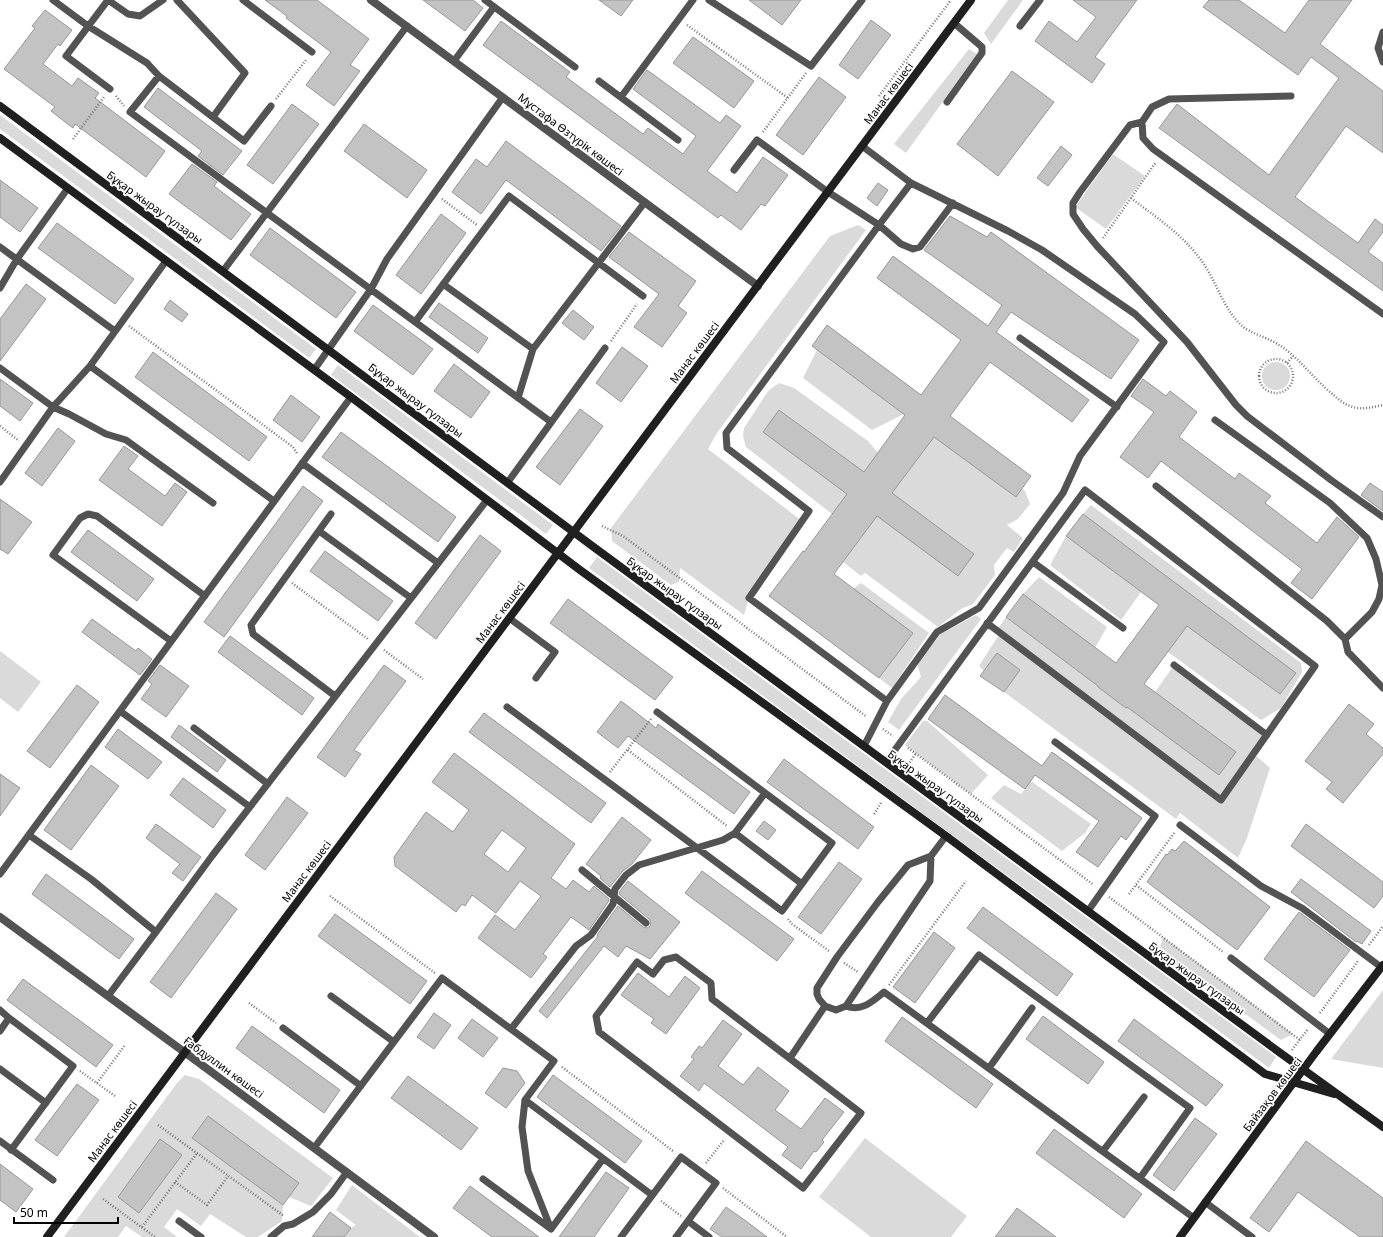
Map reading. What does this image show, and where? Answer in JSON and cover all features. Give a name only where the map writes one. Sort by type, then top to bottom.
[{"type":"street","name":"Мұстафа Өзтүрік көшесі","points":[[371,0],[758,286]]},
{"type":"street","name":"Манас көшесі","points":[[47,1237],[971,0]]},
{"type":"street","name":"Бұқар жырау гүлзары","points":[[0,106],[864,746],[1383,1126]]},
{"type":"street","name":"Бұқар жырау гүлзары","points":[[0,138],[314,370],[558,553],[946,836],[1265,1074],[1340,1096]]},
{"type":"street","name":"Ғабдуллин көшесі","points":[[0,917],[434,1237]]},
{"type":"street","name":"Байзақов көшесі","points":[[1180,1237],[1294,1082],[1382,966]]},
{"type":"lane","points":[[54,0],[88,26],[147,63],[159,76],[244,141],[271,106]]},
{"type":"lane","points":[[110,89],[66,56],[108,0],[128,14],[140,16],[163,0]]},
{"type":"lane","points":[[177,0],[245,72],[212,117]]},
{"type":"lane","points":[[243,0],[312,52]]},
{"type":"lane","points":[[485,0],[575,67]]},
{"type":"lane","points":[[621,97],[693,0]]},
{"type":"lane","points":[[709,0],[812,66],[862,0]]},
{"type":"lane","points":[[1020,26],[1040,0]]},
{"type":"lane","points":[[454,61],[494,7]]},
{"type":"lane","points":[[946,102],[982,53],[982,47],[978,42],[954,23]]},
{"type":"lane","points":[[223,271],[407,26]]},
{"type":"lane","points":[[1383,32],[1378,48],[1383,62]]},
{"type":"lane","points":[[159,76],[130,112],[551,422]]},
{"type":"lane","points":[[599,81],[678,140]]},
{"type":"lane","points":[[1291,96],[1168,99],[1152,107],[1142,122],[1143,138],[1161,155],[1383,314]]},
{"type":"lane","points":[[314,370],[371,289],[387,259],[503,97]]},
{"type":"lane","points":[[1142,122],[1130,125],[1073,203],[1073,214],[1097,246],[1187,342],[1247,416],[1331,480],[1383,517]]},
{"type":"lane","points":[[734,170],[757,140],[828,192],[879,225],[901,244],[913,249],[920,247],[953,203]]},
{"type":"lane","points":[[862,146],[911,183],[1008,231],[1042,250],[1135,314],[1164,342],[1080,456],[1063,493],[979,608],[937,632],[887,701],[864,746]]},
{"type":"lane","points":[[887,701],[749,598],[809,511],[727,448],[726,433],[911,183]]},
{"type":"lane","points":[[0,288],[16,259],[68,188]]},
{"type":"lane","points":[[415,322],[509,196],[643,296]]},
{"type":"lane","points":[[518,398],[534,349],[645,202]]},
{"type":"lane","points":[[0,247],[115,331]]},
{"type":"lane","points":[[0,482],[53,407],[90,366],[166,261]]},
{"type":"lane","points":[[443,284],[534,349]]},
{"type":"lane","points":[[1020,338],[1116,407]]},
{"type":"lane","points":[[508,482],[605,348]]},
{"type":"lane","points":[[90,366],[274,501]]},
{"type":"lane","points":[[0,368],[53,407],[70,414],[106,434],[126,440],[213,503]]},
{"type":"lane","points":[[0,874],[350,397]]},
{"type":"lane","points":[[1215,420],[1330,503],[1367,538],[1376,559],[1382,584],[1379,599],[1372,612],[1345,639]]},
{"type":"lane","points":[[302,463],[438,562]]},
{"type":"lane","points":[[1156,486],[1327,622],[1345,639],[1348,652],[1383,688]]},
{"type":"lane","points":[[886,762],[987,623],[1085,490],[1315,666],[1221,800],[987,623]]},
{"type":"lane","points":[[108,996],[250,807],[487,500]]},
{"type":"lane","points":[[171,641],[53,555],[80,518],[88,514],[96,516],[205,596]]},
{"type":"lane","points":[[331,514],[251,625],[253,634],[335,696]]},
{"type":"lane","points":[[319,531],[411,598]]},
{"type":"lane","points":[[1033,562],[1124,628]]},
{"type":"lane","points":[[509,618],[555,652],[536,678]]},
{"type":"lane","points":[[1174,665],[1268,735]]},
{"type":"lane","points":[[507,707],[696,849],[782,911],[832,843],[657,712]]},
{"type":"lane","points":[[120,711],[250,807]]},
{"type":"lane","points":[[194,728],[268,784]]},
{"type":"lane","points":[[1055,742],[1156,816],[1088,910]]},
{"type":"lane","points":[[511,1029],[576,946],[591,935],[613,904],[615,889],[626,875],[639,865],[723,840],[735,833],[765,793]]},
{"type":"lane","points":[[1180,825],[1261,886],[1302,908],[1363,954],[1382,966]]},
{"type":"lane","points":[[735,833],[802,884]]},
{"type":"lane","points":[[29,835],[91,879],[156,932]]},
{"type":"lane","points":[[931,856],[930,881],[846,1006],[836,1010],[825,1006],[819,999],[817,988],[837,957],[908,865],[931,856],[946,836]]},
{"type":"lane","points":[[582,870],[646,923]]},
{"type":"lane","points":[[927,1023],[979,955],[1171,1094],[1190,1108],[1140,1178]]},
{"type":"lane","points":[[676,957],[711,983],[712,999],[861,1113],[803,1188],[730,1132],[599,1032],[596,1016],[637,962],[653,974],[664,960],[676,957]]},
{"type":"lane","points":[[1232,958],[1330,1034]]},
{"type":"lane","points":[[314,1148],[442,978],[554,1061],[525,1100],[522,1127],[528,1171],[551,1229]]},
{"type":"lane","points":[[846,1006],[858,1009],[868,1004],[884,992],[1194,1218]]},
{"type":"lane","points":[[331,996],[394,1042]]},
{"type":"lane","points":[[790,1058],[825,1006]]},
{"type":"lane","points":[[989,1068],[1032,1008]]},
{"type":"lane","points":[[0,1010],[73,1066],[11,1150]]},
{"type":"lane","points":[[0,1030],[9,1018]]},
{"type":"lane","points":[[283,1028],[361,1086]]},
{"type":"lane","points":[[0,1069],[46,1103]]},
{"type":"lane","points":[[1103,1151],[1144,1097]]},
{"type":"lane","points":[[525,1100],[652,1195]]},
{"type":"lane","points":[[0,1141],[53,1180]]},
{"type":"lane","points":[[621,1237],[681,1157],[716,1183],[676,1237]]},
{"type":"lane","points":[[551,1229],[604,1159]]},
{"type":"lane","points":[[270,1237],[284,1226],[293,1224],[313,1212],[331,1194],[347,1172]]},
{"type":"lane","points":[[483,1179],[551,1229]]},
{"type":"lane","points":[[1205,1202],[1252,1237]]},
{"type":"lane","points":[[179,1221],[201,1237]]},
{"type":"lane","points":[[688,1221],[709,1237]]},
{"type":"path","points":[[879,96],[951,0]]},
{"type":"path","points":[[679,19],[788,98]]},
{"type":"path","points":[[271,106],[312,52]]},
{"type":"path","points":[[757,140],[812,66]]},
{"type":"path","points":[[73,138],[110,89],[130,112]]},
{"type":"path","points":[[1097,246],[1161,155]]},
{"type":"path","points":[[434,193],[483,230]]},
{"type":"path","points":[[1131,198],[1178,234],[1192,248],[1204,264],[1232,313],[1242,326],[1279,345],[1293,356],[1314,378],[1345,404],[1354,407],[1368,408],[1383,405]]},
{"type":"path","points":[[605,348],[643,296]]},
{"type":"path","points":[[123,321],[293,447],[302,463]]},
{"type":"path","points":[[1287,363],[1293,356]]},
{"type":"path","points":[[1277,359],[1287,363],[1291,367],[1293,373],[1293,379],[1287,389],[1276,393],[1265,390],[1259,380],[1262,365],[1266,361],[1277,359]]},
{"type":"path","points":[[0,426],[26,446]]},
{"type":"path","points":[[602,526],[623,536],[1102,891],[1300,1040]]},
{"type":"path","points":[[285,578],[423,679]]},
{"type":"path","points":[[604,780],[657,712]]},
{"type":"path","points":[[628,750],[735,833]]},
{"type":"path","points":[[908,765],[916,754]]},
{"type":"path","points":[[874,814],[881,803]]},
{"type":"path","points":[[1129,894],[1180,825]]},
{"type":"path","points":[[884,992],[966,881]]},
{"type":"path","points":[[1136,885],[1232,958]]},
{"type":"path","points":[[330,896],[442,978]]},
{"type":"path","points":[[1292,1050],[1383,926]]},
{"type":"path","points":[[249,1003],[283,1028]]},
{"type":"path","points":[[97,1083],[125,1045]]},
{"type":"path","points":[[554,1061],[681,1157]]},
{"type":"path","points":[[73,1066],[115,1096]]},
{"type":"path","points":[[158,1125],[293,1224]]},
{"type":"path","points":[[700,1171],[730,1132]]},
{"type":"path","points":[[142,1227],[197,1153]]},
{"type":"path","points":[[175,1182],[207,1205],[228,1176]]},
{"type":"path","points":[[716,1183],[787,1237]]},
{"type":"path","points":[[652,1195],[688,1221]]},
{"type":"path","points":[[103,1199],[155,1237]]},
{"type":"shaded area","points":[[1008,0],[1023,0],[991,44],[984,33]]},
{"type":"shaded area","points":[[969,49],[977,54],[906,153],[894,144]]},
{"type":"shaded area","points":[[0,115],[316,349],[309,358],[0,129]]},
{"type":"shaded area","points":[[1113,154],[1145,176],[1106,229],[1075,207]]},
{"type":"shaded area","points":[[858,225],[866,230],[717,433],[708,449],[802,521],[749,598],[744,615],[680,568],[679,582],[671,585],[612,541],[611,528],[830,236]]},
{"type":"shaded area","points":[[817,350],[904,414],[872,430],[803,378]]},
{"type":"shaded area","points":[[1276,362],[1286,366],[1290,376],[1286,386],[1276,390],[1266,386],[1262,376],[1266,366]]},
{"type":"shaded area","points":[[338,365],[553,525],[546,534],[331,375]]},
{"type":"shaded area","points":[[779,383],[794,388],[868,441],[878,453],[874,480],[780,410],[763,431],[858,502],[837,507],[832,514],[746,447],[743,436],[744,428],[768,391]]},
{"type":"shaded area","points":[[924,429],[1016,497],[1022,489],[1025,491],[1030,504],[1018,519],[1007,525],[1023,538],[1014,552],[1007,548],[994,565],[995,575],[973,604],[961,609],[938,627],[865,573],[861,576],[843,562],[867,530],[866,508],[974,554],[882,486],[900,483],[923,451]]},
{"type":"shaded area","points":[[1091,505],[1301,663],[1302,672],[1281,708],[1261,720],[1168,652],[1187,626],[1280,694],[1296,673],[1083,514]]},
{"type":"shaded area","points":[[1066,536],[1141,592],[1121,620],[1050,565]]},
{"type":"shaded area","points":[[597,557],[1276,1057],[1269,1068],[589,568]]},
{"type":"shaded area","points":[[1039,577],[1107,627],[1095,648],[1023,594]]},
{"type":"shaded area","points":[[861,583],[929,633],[892,688],[879,678],[913,633],[853,589]]},
{"type":"shaded area","points":[[976,615],[981,619],[899,730],[888,722],[901,699],[921,677],[917,663],[941,634]]},
{"type":"shaded area","points":[[1006,617],[1126,708],[1127,707],[1219,775],[1236,752],[1155,692],[1174,665],[1267,735],[1254,754],[1270,768],[1247,838],[1238,858],[1180,813],[1176,819],[1004,692],[1020,670],[997,653],[984,671],[979,666],[1000,633],[997,630]]},
{"type":"shaded area","points":[[0,651],[41,682],[18,712],[0,698]]},
{"type":"shaded area","points":[[923,721],[927,721],[988,775],[971,794],[905,745]]},
{"type":"shaded area","points":[[1031,781],[1091,824],[1085,833],[1062,851],[991,798],[1004,785],[1021,794]]},
{"type":"shaded area","points":[[1163,937],[1293,1034],[1281,1040],[1159,951]]},
{"type":"shaded area","points":[[1383,990],[1383,1068],[1331,1059]]},
{"type":"shaded area","points":[[185,1075],[199,1079],[333,1178],[311,1206],[289,1197],[299,1183],[208,1116],[192,1138],[283,1205],[282,1221],[258,1237],[246,1237],[210,1214],[201,1226],[177,1209],[164,1227],[177,1237],[142,1237],[126,1226],[118,1237],[64,1237],[177,1083]],"holes":[[[160,1139],[182,1155],[139,1213],[118,1197]]]},
{"type":"shaded area","points":[[865,1138],[967,1216],[951,1237],[871,1237],[819,1197]]},
{"type":"shaded area","points":[[352,1185],[420,1237],[344,1237],[351,1228],[356,1225],[336,1210]]},
{"type":"building","points":[[265,0],[317,0],[369,39],[350,65],[360,71],[334,106],[306,85],[331,52]]},
{"type":"building","points":[[423,0],[473,0],[483,8],[465,31]]},
{"type":"building","points":[[599,0],[633,0],[621,16]]},
{"type":"building","points":[[749,0],[801,0],[782,25]]},
{"type":"building","points":[[1073,0],[1137,0],[1095,57],[1105,64],[1092,83],[1035,41],[1049,21],[1077,42],[1096,17]]},
{"type":"building","points":[[1209,0],[1239,0],[1285,33],[1309,0],[1352,0],[1320,44],[1383,91],[1383,153],[1346,126],[1295,197],[1358,243],[1375,219],[1383,225],[1383,232],[1368,252],[1383,263],[1383,291],[1159,128],[1177,104],[1269,175],[1339,78],[1311,57],[1298,75],[1203,7]]},
{"type":"building","points":[[45,10],[72,30],[60,46],[58,44],[43,64],[72,86],[78,78],[99,93],[95,98],[165,151],[146,177],[75,124],[73,128],[51,111],[55,107],[4,69],[35,28],[32,26]]},
{"type":"building","points":[[871,20],[891,35],[858,79],[839,65]]},
{"type":"building","points":[[501,21],[570,72],[566,77],[643,134],[648,128],[683,154],[696,136],[633,89],[647,70],[720,123],[726,115],[741,126],[707,171],[737,193],[763,157],[788,175],[765,206],[761,204],[741,230],[721,215],[718,218],[483,45]]},
{"type":"building","points":[[693,37],[754,81],[734,108],[673,63]]},
{"type":"building","points":[[1012,71],[1054,102],[998,176],[957,144]]},
{"type":"building","points":[[819,77],[846,97],[803,155],[776,135]]},
{"type":"building","points":[[158,88],[242,151],[223,175],[198,156],[202,151],[144,107]]},
{"type":"building","points":[[292,104],[319,124],[273,184],[247,165]]},
{"type":"building","points":[[364,124],[427,170],[407,198],[344,151]]},
{"type":"building","points":[[506,141],[621,226],[601,251],[506,180],[481,214],[452,192],[476,159],[487,167]]},
{"type":"building","points":[[1061,146],[1072,155],[1048,186],[1037,178]]},
{"type":"building","points":[[192,164],[217,182],[214,186],[251,214],[231,240],[169,194]]},
{"type":"building","points":[[0,180],[38,208],[20,232],[0,217]]},
{"type":"building","points":[[878,183],[888,190],[877,206],[867,198]]},
{"type":"building","points":[[441,214],[466,233],[421,294],[396,275]]},
{"type":"building","points":[[950,216],[987,237],[991,232],[1139,340],[1111,379],[1011,312],[996,332],[1089,400],[1072,422],[990,362],[950,416],[1031,476],[1016,497],[934,437],[892,493],[974,554],[958,576],[877,516],[834,574],[913,633],[879,678],[769,596],[847,494],[763,432],[779,410],[864,472],[905,415],[812,346],[827,325],[921,395],[961,340],[877,278],[893,256],[988,326],[1002,305],[924,250]]},
{"type":"building","points":[[57,223],[134,279],[115,304],[38,248]]},
{"type":"building","points":[[270,228],[356,292],[336,318],[250,255]]},
{"type":"building","points":[[629,232],[696,281],[678,306],[687,313],[662,347],[634,327],[659,294],[609,257]]},
{"type":"building","points":[[26,284],[46,299],[0,361],[0,319]]},
{"type":"building","points":[[170,300],[188,314],[182,322],[164,309]]},
{"type":"building","points":[[439,303],[488,338],[478,353],[429,317]]},
{"type":"building","points":[[373,305],[433,349],[413,375],[354,331]]},
{"type":"building","points":[[573,310],[594,327],[584,340],[562,323]]},
{"type":"building","points":[[622,347],[648,366],[621,402],[596,383]]},
{"type":"building","points":[[153,352],[267,437],[249,461],[135,377]]},
{"type":"building","points":[[454,364],[490,392],[471,418],[434,391]]},
{"type":"building","points":[[0,379],[33,403],[20,421],[0,406]]},
{"type":"building","points":[[1143,379],[1166,396],[1170,391],[1197,412],[1179,437],[1235,479],[1239,473],[1271,496],[1265,503],[1317,543],[1337,517],[1359,537],[1312,599],[1291,583],[1302,569],[1161,461],[1148,478],[1120,457],[1154,412],[1131,396]]},
{"type":"building","points":[[291,395],[320,417],[302,442],[273,420]]},
{"type":"building","points":[[580,409],[603,426],[560,485],[536,467]]},
{"type":"building","points":[[58,428],[75,441],[42,486],[25,473]]},
{"type":"building","points":[[341,432],[456,517],[438,542],[322,457]]},
{"type":"building","points":[[124,446],[138,456],[128,469],[165,496],[175,483],[187,492],[162,526],[99,480]]},
{"type":"building","points":[[1370,483],[1383,492],[1383,511],[1361,495]]},
{"type":"building","points":[[303,486],[323,501],[224,637],[204,622]]},
{"type":"building","points":[[0,499],[32,522],[8,554],[0,549]]},
{"type":"building","points":[[1083,514],[1296,673],[1280,694],[1187,626],[1144,684],[1236,752],[1219,775],[1127,707],[1126,708],[1006,617],[1023,594],[1116,663],[1159,605],[1066,536]]},
{"type":"building","points":[[88,530],[154,579],[137,601],[71,552]]},
{"type":"building","points":[[480,535],[501,551],[436,639],[415,623]]},
{"type":"building","points":[[325,551],[393,601],[378,621],[310,571]]},
{"type":"building","points":[[568,599],[673,677],[655,700],[550,623]]},
{"type":"building","points":[[92,619],[136,651],[138,648],[152,659],[140,675],[82,632]]},
{"type":"building","points":[[230,636],[314,698],[302,715],[218,652]]},
{"type":"building","points":[[997,653],[1020,670],[1004,692],[980,676]]},
{"type":"building","points":[[160,665],[189,686],[166,717],[141,699],[152,684],[148,681]]},
{"type":"building","points":[[384,665],[406,681],[354,750],[361,754],[345,777],[317,757]]},
{"type":"building","points":[[77,685],[99,702],[50,768],[27,751]]},
{"type":"building","points":[[945,695],[1042,766],[1052,752],[1142,818],[1126,840],[1121,836],[1098,867],[1076,852],[1099,821],[1035,775],[1025,789],[928,719]]},
{"type":"building","points":[[621,701],[656,728],[658,724],[750,792],[734,814],[628,736],[618,748],[597,732]]},
{"type":"building","points":[[1349,704],[1374,724],[1366,734],[1383,748],[1383,754],[1343,803],[1326,789],[1332,782],[1305,761]]},
{"type":"building","points":[[484,713],[606,803],[591,823],[469,732]]},
{"type":"building","points":[[179,725],[226,760],[217,772],[171,737]]},
{"type":"building","points":[[118,729],[162,762],[148,779],[105,747]]},
{"type":"building","points":[[454,753],[575,844],[551,878],[566,889],[573,880],[589,892],[594,886],[609,899],[589,930],[571,917],[543,954],[547,957],[531,978],[478,938],[495,915],[515,930],[541,896],[520,881],[496,913],[472,895],[465,906],[462,904],[456,912],[395,866],[394,857],[426,812],[453,832],[469,810],[432,782]],"holes":[[[502,830],[526,848],[508,872],[484,854]]]},
{"type":"building","points":[[784,759],[874,827],[858,849],[767,782]]},
{"type":"building","points":[[91,765],[119,786],[71,850],[44,830]]},
{"type":"building","points":[[0,774],[20,788],[0,816]]},
{"type":"building","points":[[183,778],[226,810],[213,828],[170,795]]},
{"type":"building","points":[[287,797],[308,813],[265,870],[245,855]]},
{"type":"building","points":[[622,817],[651,840],[632,864],[622,872],[610,887],[600,878],[601,876],[586,864]]},
{"type":"building","points":[[764,821],[776,830],[768,840],[756,831]]},
{"type":"building","points":[[156,824],[201,857],[183,881],[172,873],[180,864],[146,838]]},
{"type":"building","points":[[1306,824],[1383,882],[1383,896],[1374,908],[1291,846]]},
{"type":"building","points":[[1184,841],[1270,907],[1237,950],[1147,882],[1166,854],[1167,855],[1172,849],[1175,851]]},
{"type":"building","points":[[839,862],[862,879],[821,934],[798,917]]},
{"type":"building","points":[[702,871],[794,939],[777,961],[685,893]]},
{"type":"building","points":[[46,874],[134,939],[119,959],[32,894]]},
{"type":"building","points":[[1301,879],[1371,931],[1362,944],[1356,942],[1291,892]]},
{"type":"building","points":[[628,881],[680,922],[650,959],[626,946],[618,957],[604,946],[547,1018],[539,1011],[598,936],[597,935],[618,906],[643,927],[647,928],[650,926],[651,922],[649,919],[619,894]]},
{"type":"building","points":[[216,893],[237,909],[171,998],[150,982]]},
{"type":"building","points":[[983,907],[1073,974],[1057,996],[967,928]]},
{"type":"building","points":[[1299,912],[1350,950],[1314,997],[1264,959]]},
{"type":"building","points":[[335,914],[427,981],[410,1004],[318,936]]},
{"type":"building","points":[[934,932],[955,948],[915,1003],[893,987]]},
{"type":"building","points":[[638,973],[669,997],[685,976],[700,988],[666,1034],[651,1023],[654,1019],[621,995]]},
{"type":"building","points":[[23,979],[113,1045],[96,1067],[7,1000]]},
{"type":"building","points":[[434,1013],[451,1025],[434,1049],[417,1037]]},
{"type":"building","points":[[1043,1016],[1104,1062],[1088,1084],[1026,1039]]},
{"type":"building","points":[[902,1017],[993,1084],[976,1108],[885,1041]]},
{"type":"building","points":[[472,1019],[498,1038],[483,1057],[458,1038]]},
{"type":"building","points":[[1134,1019],[1223,1085],[1206,1106],[1118,1041]]},
{"type":"building","points":[[723,1020],[742,1034],[718,1066],[743,1085],[758,1067],[789,1091],[775,1110],[801,1129],[825,1098],[844,1112],[822,1140],[824,1142],[816,1152],[814,1151],[801,1169],[782,1155],[788,1147],[704,1083],[699,1091],[680,1076],[694,1059],[691,1057],[699,1046],[702,1048]]},
{"type":"building","points":[[252,1026],[340,1090],[324,1113],[236,1048]]},
{"type":"building","points":[[503,1068],[517,1071],[525,1083],[506,1108],[485,1093]]},
{"type":"building","points":[[553,1075],[642,1141],[625,1163],[537,1097]]},
{"type":"building","points":[[408,1076],[478,1128],[461,1150],[391,1098]]},
{"type":"building","points":[[77,1084],[99,1100],[57,1156],[35,1140]]},
{"type":"building","points":[[208,1116],[299,1183],[283,1205],[192,1138]]},
{"type":"building","points":[[1195,1118],[1217,1134],[1174,1191],[1153,1175]]},
{"type":"building","points":[[1054,1129],[1142,1194],[1124,1218],[1036,1153]]},
{"type":"building","points":[[160,1139],[182,1155],[139,1213],[118,1197]]},
{"type":"building","points":[[1306,1141],[1383,1198],[1383,1237],[1360,1237],[1298,1192],[1269,1232],[1250,1218]]},
{"type":"building","points":[[0,1164],[33,1189],[16,1212],[0,1200]]},
{"type":"building","points":[[606,1172],[629,1188],[594,1237],[559,1237]]},
{"type":"building","points":[[470,1186],[539,1237],[492,1237],[453,1208]]},
{"type":"building","points":[[726,1207],[767,1237],[722,1237],[710,1229]]},
{"type":"building","points":[[1017,1208],[1056,1237],[995,1237]]},
{"type":"building","points":[[330,1212],[351,1228],[344,1237],[312,1237]]}]
